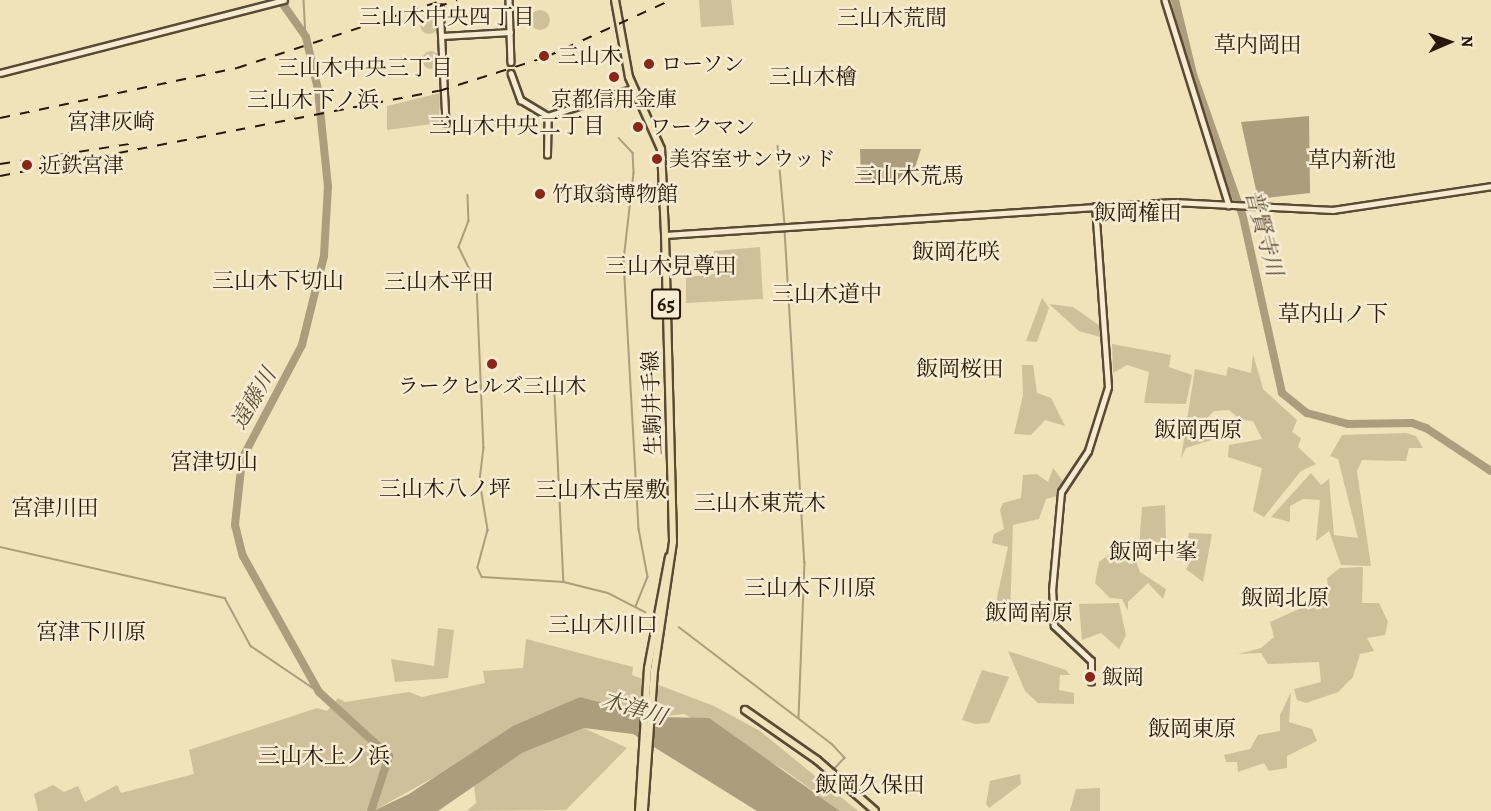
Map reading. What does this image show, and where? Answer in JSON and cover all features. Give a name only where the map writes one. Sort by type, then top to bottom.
[{"type":"main road","name":"生駒井手線","points":[[615,0],[634,88],[661,149],[665,235],[673,526],[672,565],[651,669],[639,811]]},
{"type":"main road","name":"生駒井手線","points":[[644,811],[651,669]]},
{"type":"main road","points":[[745,710],[809,754],[874,811]]},
{"type":"street","points":[[0,73],[284,0]]},
{"type":"street","points":[[509,0],[511,62]]},
{"type":"street","points":[[1165,0],[1231,205]]},
{"type":"street","points":[[440,7],[446,123]]},
{"type":"street","points":[[442,36],[510,32]]},
{"type":"street","points":[[512,73],[521,100],[548,116],[634,88]]},
{"type":"street","points":[[547,155],[548,116]]},
{"type":"street","points":[[665,235],[1095,206],[1231,205],[1333,210],[1491,186]]},
{"type":"street","points":[[1091,682],[1091,661],[1054,626],[1052,591],[1061,492],[1088,451],[1108,387],[1095,206]]},
{"type":"shaded area","points":[[699,0],[731,0],[734,25],[701,27]]},
{"type":"shaded area","points":[[540,10],[547,13],[550,20],[547,27],[540,30],[533,27],[530,20],[533,13]]},
{"type":"shaded area","points":[[429,16],[437,21],[438,25],[433,33],[429,34],[421,29],[420,25],[425,17]]},
{"type":"shaded area","points":[[427,51],[435,51],[440,56],[438,67],[427,69],[422,64],[422,56]]},
{"type":"shaded area","points":[[440,93],[439,123],[387,130],[387,106]]},
{"type":"shaded area","points":[[1309,116],[1310,193],[1258,199],[1241,122]]},
{"type":"shaded area","points":[[860,149],[921,149],[911,180],[861,181]]},
{"type":"shaded area","points":[[760,247],[763,299],[686,303],[686,277],[715,274],[714,251]]},
{"type":"shaded area","points":[[1042,298],[1049,308],[1037,342],[1026,341]]},
{"type":"shaded area","points":[[1049,304],[1073,307],[1106,330],[1107,339],[1079,331]]},
{"type":"shaded area","points":[[1112,344],[1171,355],[1169,367],[1192,375],[1186,404],[1144,403],[1149,372],[1127,365],[1113,373]]},
{"type":"shaded area","points":[[1253,354],[1263,389],[1297,420],[1292,432],[1301,438],[1298,447],[1316,464],[1301,471],[1264,517],[1253,511],[1262,468],[1228,457],[1229,445],[1262,439],[1253,421],[1241,420],[1229,410],[1214,411],[1208,417],[1211,440],[1186,448],[1181,458],[1195,369],[1226,376],[1228,367],[1251,373]]},
{"type":"shaded area","points":[[1022,365],[1033,365],[1037,393],[1051,398],[1065,426],[1045,420],[1031,435],[1014,434],[1023,395]]},
{"type":"shaded area","points":[[1406,433],[1416,436],[1423,448],[1409,448],[1406,461],[1362,460],[1357,471],[1371,566],[1341,565],[1329,531],[1316,541],[1320,500],[1303,499],[1290,506],[1290,522],[1271,517],[1311,473],[1321,485],[1329,479],[1334,535],[1358,538],[1338,459],[1330,456],[1342,435]]},
{"type":"shaded area","points":[[1053,468],[1063,481],[1057,496],[1046,499],[1039,519],[1013,525],[1010,616],[996,602],[1008,547],[992,543],[994,534],[1004,529],[1000,510],[1003,503],[1021,498],[1023,475],[1037,474],[1048,482]]},
{"type":"shaded area","points":[[1165,505],[1166,540],[1139,548],[1142,507]]},
{"type":"shaded area","points":[[1189,533],[1212,534],[1203,582],[1186,569],[1196,553],[1187,542]]},
{"type":"shaded area","points":[[1108,555],[1134,556],[1140,572],[1166,589],[1163,599],[1148,583],[1128,602],[1128,611],[1122,599],[1110,598],[1095,583],[1099,562]]},
{"type":"shaded area","points":[[1363,567],[1362,603],[1379,603],[1388,622],[1385,635],[1367,638],[1374,651],[1360,654],[1353,677],[1338,692],[1306,703],[1297,700],[1294,689],[1321,682],[1319,662],[1268,664],[1261,653],[1238,654],[1261,648],[1274,637],[1270,622],[1317,601],[1328,589],[1327,578],[1340,568]]},
{"type":"shaded area","points":[[1119,603],[1126,635],[1119,649],[1101,633],[1082,640],[1079,604]]},
{"type":"shaded area","points":[[438,628],[454,630],[448,678],[395,682],[391,659],[434,666]]},
{"type":"shaded area","points":[[526,639],[633,667],[632,675],[714,706],[760,731],[858,811],[840,811],[783,769],[684,714],[659,717],[580,697],[373,811],[38,811],[34,794],[53,785],[64,792],[78,786],[85,802],[117,785],[121,793],[194,774],[189,750],[317,708],[327,711],[338,698],[345,702],[409,692],[422,697],[485,683],[483,671],[523,668]]},
{"type":"shaded area","points":[[1008,651],[1066,670],[1070,675],[1060,675],[1059,690],[1074,693],[1074,704],[1038,703],[1025,691]]},
{"type":"shaded area","points":[[982,670],[1009,677],[989,723],[975,724],[962,720]]},
{"type":"shaded area","points":[[1291,692],[1289,722],[1312,729],[1317,741],[1287,756],[1287,768],[1269,771],[1264,763],[1238,772],[1237,762],[1226,762],[1224,755],[1250,749],[1258,735],[1280,731],[1280,715]]},
{"type":"shaded area","points":[[580,697],[659,717],[709,718],[840,811],[757,811],[633,734],[584,728],[522,753],[438,811],[373,811],[409,794],[513,726]]},
{"type":"shaded area","points":[[584,728],[627,748],[566,810],[467,811],[476,803],[474,785],[522,753]]},
{"type":"shaded area","points":[[1020,774],[1021,784],[989,808],[986,804],[990,781]]},
{"type":"shaded area","points":[[1100,788],[1100,811],[1070,811],[1076,789]]},
{"type":"waterway","name":"遠藤川","points":[[280,0],[306,37],[318,90],[328,186],[324,256],[302,345],[242,459],[235,525],[243,556],[319,692],[389,756],[371,811]]},
{"type":"waterway","points":[[304,0],[306,38]]},
{"type":"waterway","name":"普賢寺川","points":[[1175,0],[1193,74],[1243,217],[1282,393],[1307,413],[1348,424],[1412,423],[1426,428],[1491,471]]},
{"type":"waterway","points":[[619,138],[633,153],[634,173],[624,261],[639,529],[648,577],[636,607]]},
{"type":"waterway","points":[[778,146],[785,225]]},
{"type":"waterway","points":[[468,195],[469,221],[459,247],[477,284],[484,448],[480,481],[488,530],[478,568],[482,577]]},
{"type":"waterway","points":[[785,230],[805,562],[799,718]]},
{"type":"waterway","points":[[555,394],[564,582]]},
{"type":"waterway","points":[[0,547],[225,598],[251,646],[319,692]]},
{"type":"waterway","points":[[483,577],[564,582],[608,593],[645,612]]},
{"type":"waterway","points":[[679,627],[832,744],[845,758],[834,770]]},
{"type":"waterway","points":[[815,793],[830,773]]},
{"type":"railway","points":[[0,118],[237,68],[444,0]]},
{"type":"railway","points":[[437,7],[457,0]]},
{"type":"railway","points":[[0,176],[439,91],[546,57],[671,0]]},
{"type":"railway","points":[[0,164],[136,143]]},
{"type":"place","name":"三山木","points":[[544,56]]},
{"type":"place","name":"ローソン","points":[[649,64]]},
{"type":"place","name":"京都信用金庫","points":[[614,77]]},
{"type":"place","name":"ワークマン","points":[[638,127]]},
{"type":"place","name":"美容室サンウッド","points":[[657,159]]},
{"type":"place","name":"近鉄宮津","points":[[27,165]]},
{"type":"place","name":"竹取翁博物館","points":[[540,194]]},
{"type":"place","name":"ラークヒルズ三山木","points":[[492,364]]},
{"type":"place","name":"飯岡","points":[[1090,677]]},
{"type":"district","name":"三山木中央四丁目","points":[[447,18]]},
{"type":"district","name":"三山木荒間","points":[[892,19]]},
{"type":"district","name":"草内岡田","points":[[1258,46]]},
{"type":"district","name":"三山木中央三丁目","points":[[365,69]]},
{"type":"district","name":"三山木檜","points":[[813,78]]},
{"type":"district","name":"三山木下ノ浜","points":[[313,101]]},
{"type":"district","name":"宮津灰崎","points":[[111,123]]},
{"type":"district","name":"三山木中央二丁目","points":[[517,127]]},
{"type":"district","name":"草内新池","points":[[1352,161]]},
{"type":"district","name":"三山木荒馬","points":[[909,177]]},
{"type":"district","name":"飯岡権田","points":[[1138,214]]},
{"type":"district","name":"飯岡花咲","points":[[956,253]]},
{"type":"district","name":"三山木見尊田","points":[[671,267]]},
{"type":"district","name":"三山木下切山","points":[[278,282]]},
{"type":"district","name":"三山木平田","points":[[439,283]]},
{"type":"district","name":"三山木道中","points":[[827,295]]},
{"type":"district","name":"草内山ノ下","points":[[1333,315]]},
{"type":"district","name":"飯岡桜田","points":[[960,370]]},
{"type":"district","name":"飯岡西原","points":[[1198,431]]},
{"type":"district","name":"宮津切山","points":[[214,463]]},
{"type":"district","name":"三山木八ノ坪","points":[[445,490]]},
{"type":"district","name":"三山木古屋敷","points":[[601,491]]},
{"type":"district","name":"三山木東荒木","points":[[760,504]]},
{"type":"district","name":"宮津川田","points":[[55,509]]},
{"type":"district","name":"飯岡中峯","points":[[1153,553]]},
{"type":"district","name":"三山木下川原","points":[[810,589]]},
{"type":"district","name":"飯岡北原","points":[[1285,599]]},
{"type":"district","name":"飯岡南原","points":[[1029,614]]},
{"type":"district","name":"三山木川口","points":[[603,626]]},
{"type":"district","name":"宮津下川原","points":[[91,633]]},
{"type":"district","name":"飯岡東原","points":[[1192,730]]},
{"type":"district","name":"三山木上ノ浜","points":[[324,757]]},
{"type":"district","name":"飯岡久保田","points":[[870,786]]},
{"type":"water label","name":"木津川","points":[[634,709]]}]
